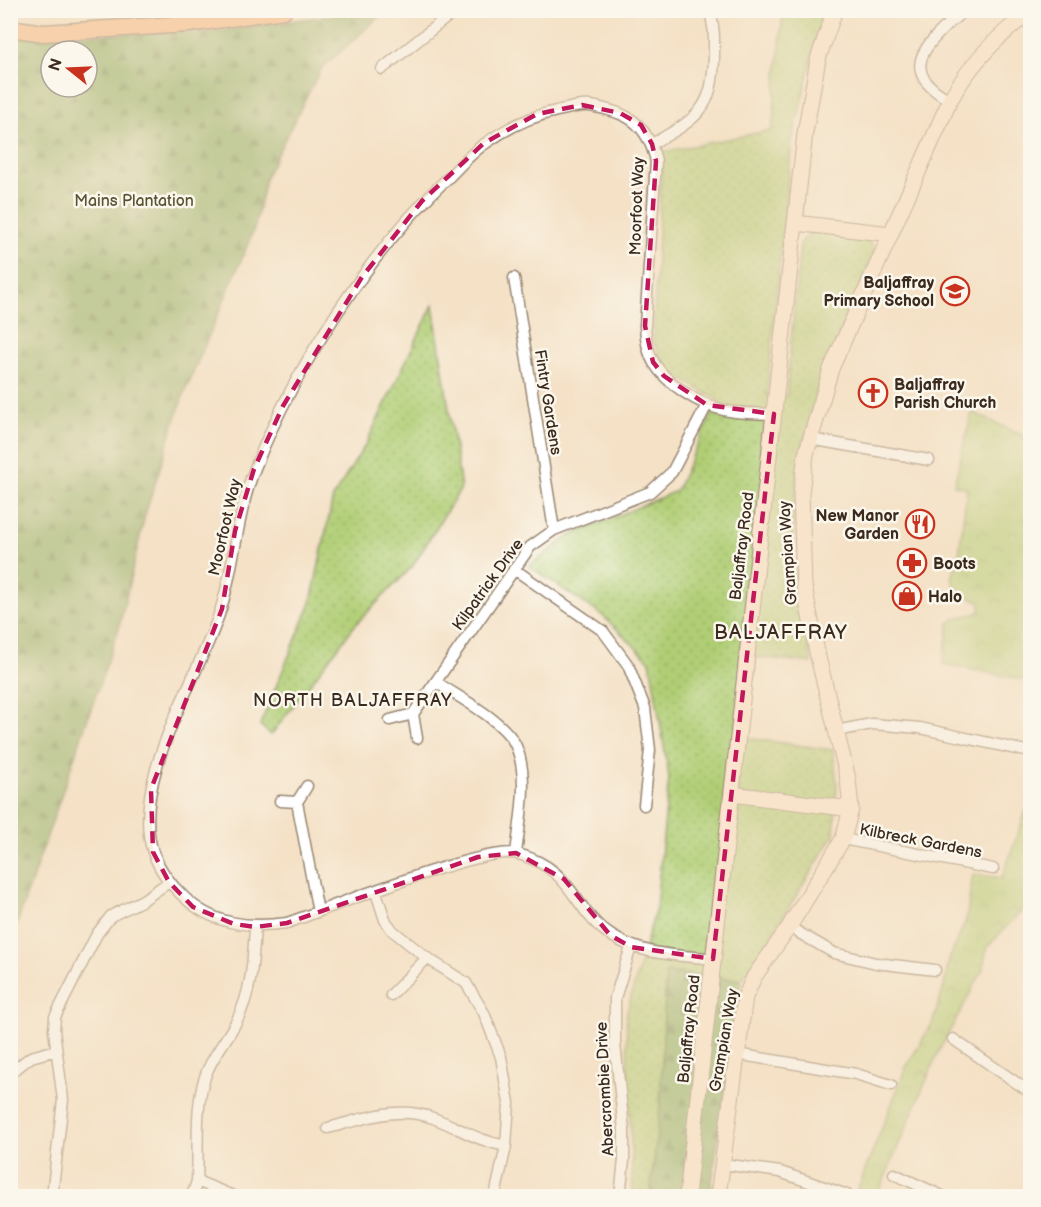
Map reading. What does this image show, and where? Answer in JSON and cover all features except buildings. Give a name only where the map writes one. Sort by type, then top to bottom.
[{"type":"main road","points":[[10,28],[44,33],[189,24],[284,10]]},
{"type":"street","points":[[382,69],[456,10]]},
{"type":"street","points":[[652,144],[690,122],[705,104],[712,90],[714,24],[709,10]]},
{"type":"street","name":"Baljaffray Road","points":[[687,1197],[811,88],[818,59],[836,10]]},
{"type":"street","points":[[950,100],[926,84],[921,73],[922,54],[928,42],[964,10]]},
{"type":"street","name":"Grampian Way","points":[[718,1197],[745,997],[754,977],[789,927],[843,839],[851,809],[848,779],[804,586],[801,493],[810,439],[831,369],[950,100],[975,62],[997,39],[1030,13]]},
{"type":"street","name":"Moorfoot Way","points":[[713,958],[631,946],[610,935],[592,917],[564,879],[546,865],[516,853],[478,857],[287,923],[255,927],[234,924],[193,907],[169,882],[153,852],[148,819],[151,789],[164,750],[222,609],[236,531],[254,469],[283,406],[362,277],[422,201],[484,143],[537,114],[582,105],[620,113],[640,125],[652,144],[656,161],[645,326],[647,345],[653,362],[664,376],[707,405],[725,411],[774,414]]},
{"type":"street","points":[[795,223],[891,234]]},
{"type":"street","name":"Fintry Gardens","points":[[514,278],[554,530]]},
{"type":"street","name":"Kilpatrick Drive","points":[[414,714],[530,547],[554,530],[650,492],[666,480],[707,405]]},
{"type":"street","points":[[810,439],[929,460]]},
{"type":"street","points":[[514,569],[603,631],[628,665],[645,708],[650,750],[644,804]]},
{"type":"street","points":[[436,682],[492,720],[514,743],[522,776],[516,853]]},
{"type":"street","points":[[390,720],[414,714],[417,738]]},
{"type":"street","points":[[836,731],[872,724],[920,728],[1030,752]]},
{"type":"street","points":[[307,786],[297,802],[318,912]]},
{"type":"street","points":[[732,794],[851,809]]},
{"type":"street","points":[[280,801],[297,802]]},
{"type":"street","name":"Kilbreck Gardens","points":[[843,839],[993,869]]},
{"type":"street","points":[[52,1197],[63,1100],[56,1050],[55,1017],[97,934],[111,916],[144,900],[169,882]]},
{"type":"street","points":[[376,892],[385,920],[393,931],[427,958],[466,983],[484,1013],[501,1057],[509,1103],[506,1146],[495,1197]]},
{"type":"street","points":[[192,1197],[197,1180],[199,1101],[206,1075],[245,1001],[252,972],[255,927]]},
{"type":"street","points":[[789,927],[834,953],[876,963],[935,970]]},
{"type":"street","name":"Abercrombie Drive","points":[[620,1197],[624,1130],[615,1054],[615,998],[631,946]]},
{"type":"street","points":[[391,995],[427,958]]},
{"type":"street","points":[[953,1039],[1030,1092]]},
{"type":"street","points":[[10,1073],[31,1057],[56,1050]]},
{"type":"street","points":[[736,1054],[845,1071],[891,1085]]},
{"type":"street","points":[[328,1128],[371,1115],[397,1112],[432,1117],[480,1141],[506,1146]]},
{"type":"street","points":[[723,1164],[780,1172],[847,1195]]},
{"type":"street","points":[[894,1174],[942,1197]]},
{"type":"street","points":[[197,1180],[224,1190],[233,1197]]},
{"type":"highlighted area","points":[[582,105],[620,113],[641,125],[652,144],[656,161],[645,326],[653,362],[664,376],[707,405],[774,414],[713,959],[631,947],[610,935],[564,879],[516,853],[478,857],[287,923],[255,927],[234,924],[193,907],[169,882],[153,852],[151,789],[222,609],[235,531],[254,469],[283,406],[362,277],[422,201],[484,143],[537,114]]},
{"type":"green space","name":"Mains Plantation","points":[[361,11],[386,11],[321,69],[266,176],[254,230],[182,399],[145,515],[119,628],[11,941],[11,36],[213,32]]},
{"type":"green space","points":[[783,11],[823,11],[792,141],[767,395],[786,397],[800,244],[812,230],[867,235],[875,252],[818,392],[799,464],[794,501],[794,556],[812,663],[755,657],[747,738],[833,750],[837,784],[834,835],[755,962],[741,980],[666,972],[660,1109],[650,1196],[633,1196],[626,1015],[656,908],[669,777],[650,661],[603,616],[529,566],[570,536],[676,491],[718,400],[668,371],[653,341],[662,152],[772,130]]},
{"type":"green space","points":[[433,305],[461,488],[412,567],[356,624],[271,735],[260,725],[311,603],[333,497],[366,444]]},
{"type":"green space","points":[[972,412],[1030,439],[1030,681],[943,664],[949,623],[980,612],[980,602],[956,591],[952,578],[959,555],[967,488],[954,485]]},
{"type":"green space","points":[[1030,800],[1030,902],[987,947],[983,969],[938,1053],[877,1196],[855,1196],[907,1065],[932,1024],[944,987],[949,960],[966,920],[973,874],[1002,878]]},
{"type":"green space","points":[[666,972],[741,980],[710,1196],[650,1196],[660,1109]]},
{"type":"place","name":"Baljaffray Primary School","points":[[955,291]]},
{"type":"place","name":"Baljaffray Parish Church","points":[[873,393]]},
{"type":"place","name":"New Manor Garden","points":[[920,524]]},
{"type":"place","name":"Boots","points":[[912,563]]},
{"type":"place","name":"Halo","points":[[907,596]]},
{"type":"district","name":"BALJAFFRAY","points":[[781,632]]},
{"type":"district","name":"NORTH BALJAFFRAY","points":[[353,700]]}]
